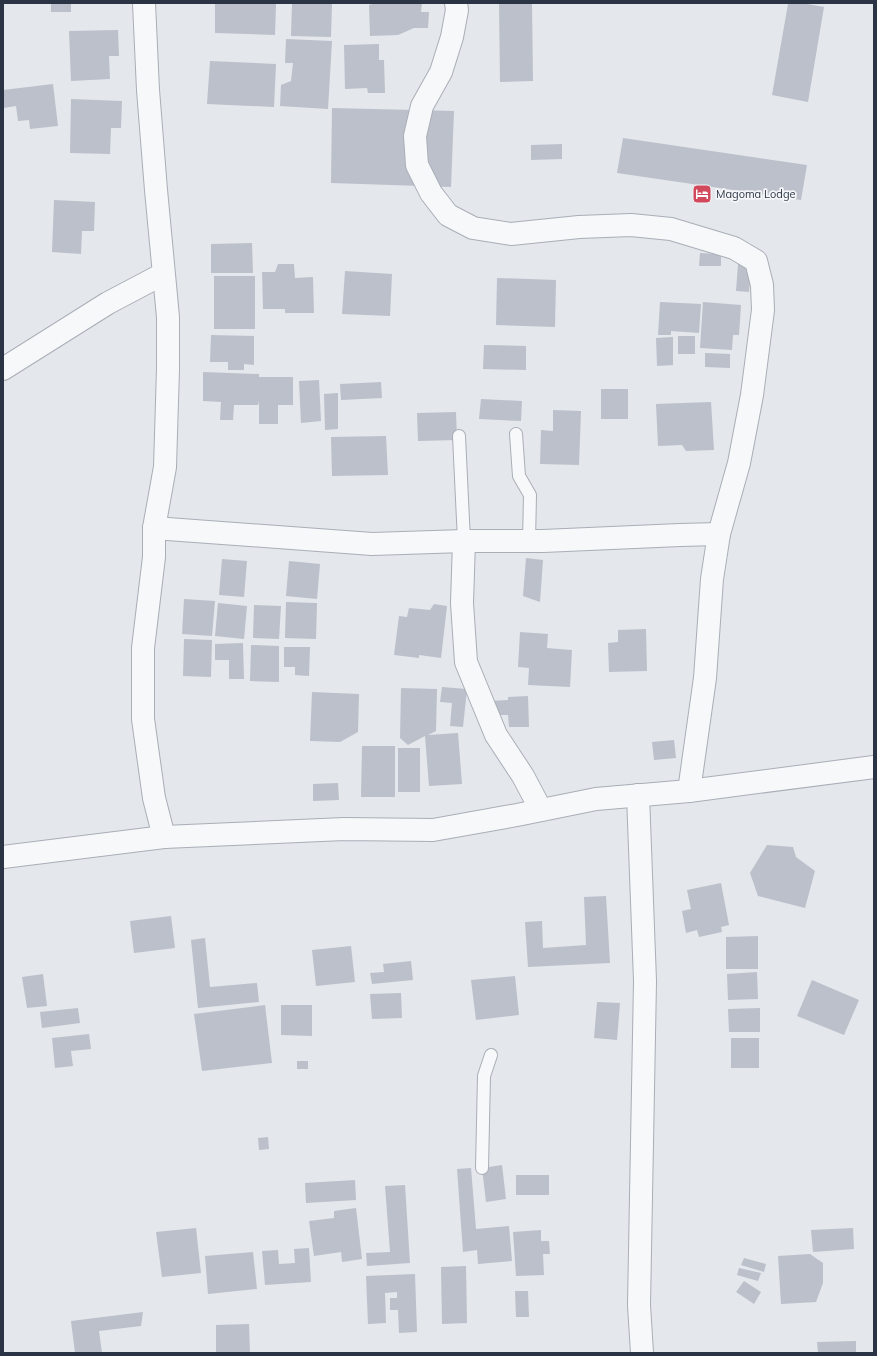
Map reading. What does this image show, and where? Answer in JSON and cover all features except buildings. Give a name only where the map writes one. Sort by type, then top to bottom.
[{"type":"street","points":[[144,3],[149,98],[163,274],[168,317],[165,452],[154,528],[154,557],[143,648],[143,719],[154,798],[164,837]]},
{"type":"street","points":[[456,3],[457,10],[452,37],[441,72],[422,106],[415,136],[417,165],[430,193],[448,215],[473,228],[511,234],[579,227],[631,225],[671,229],[734,248],[756,261],[762,285],[763,310],[752,395],[739,463],[719,534],[712,579],[706,678],[690,791]]},
{"type":"street","points":[[3,369],[108,303],[163,274]]},
{"type":"street","points":[[154,528],[372,544],[464,541],[529,541],[719,534]]},
{"type":"street","points":[[464,541],[462,603],[466,662],[496,735],[523,776],[541,810]]},
{"type":"street","points":[[3,857],[164,837],[344,829],[433,830],[596,799],[690,791],[874,767]]},
{"type":"street","points":[[638,795],[645,981],[640,1305],[642,1353]]},
{"type":"lane","points":[[516,434],[519,476],[530,495],[529,541]]},
{"type":"lane","points":[[459,436],[464,541]]},
{"type":"lane","points":[[482,1168],[484,1076],[491,1055]]},
{"type":"place","name":"Magoma Lodge","points":[[702,194]]}]
